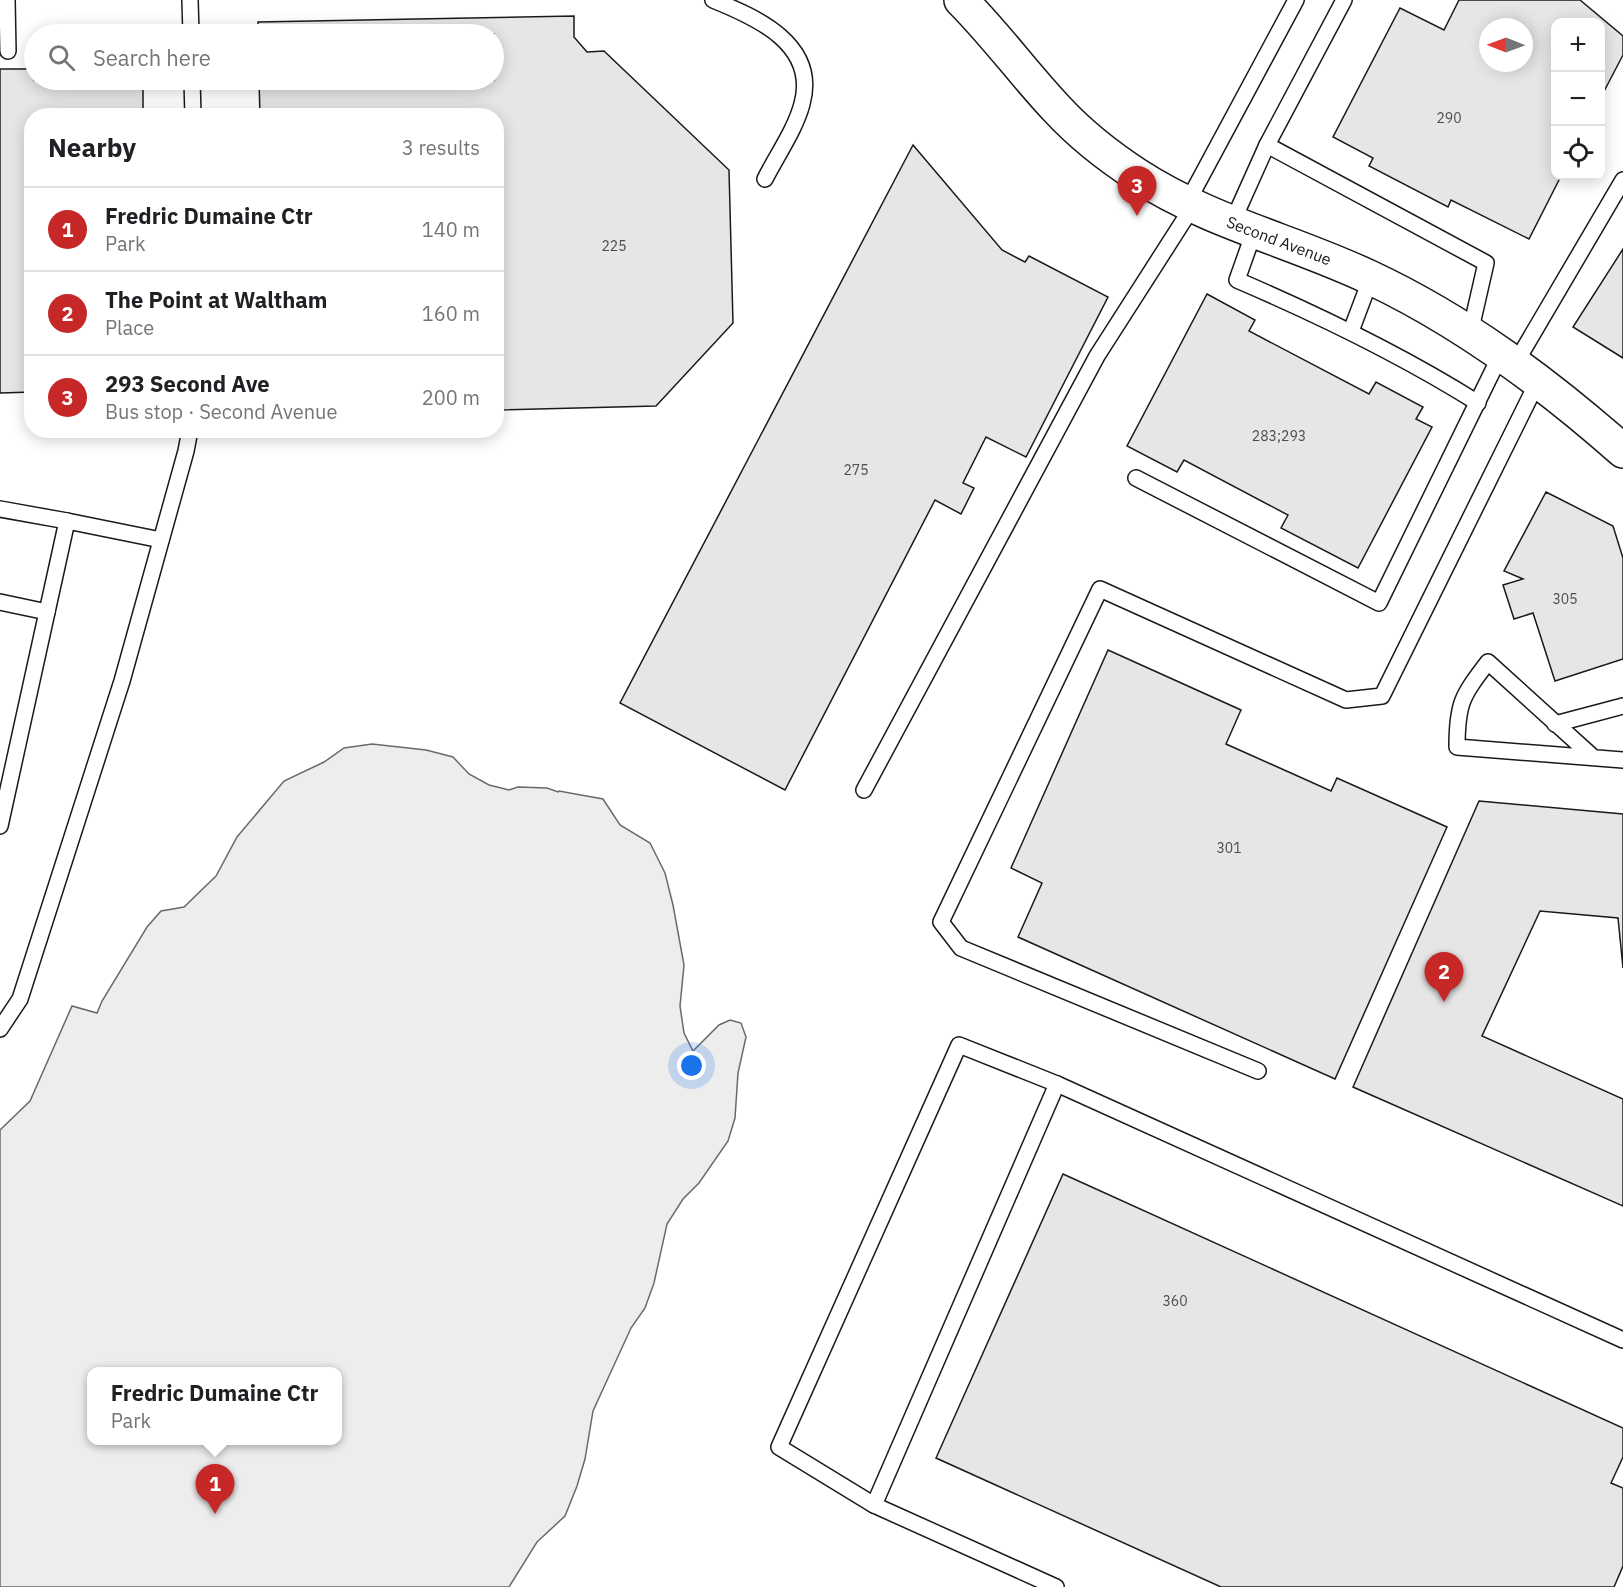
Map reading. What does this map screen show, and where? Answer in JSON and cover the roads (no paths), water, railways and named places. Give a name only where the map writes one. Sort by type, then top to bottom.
[{"type":"street","name":"Second Avenue","points":[[961,0],[1051,102],[1081,132],[1104,152],[1136,174],[1190,204],[1371,278],[1419,303],[1470,333],[1518,366],[1623,451]]},
{"type":"lane","points":[[7,0],[8,51]]},
{"type":"lane","points":[[190,0],[191,24]]},
{"type":"lane","points":[[713,0],[749,17],[781,37],[795,51],[800,61],[804,83],[802,104],[765,179]]},
{"type":"lane","points":[[864,790],[1097,356],[1190,204],[1296,0]]},
{"type":"lane","points":[[1344,0],[1268,145],[1243,227],[1237,280],[1351,331],[1431,374],[1478,403]]},
{"type":"lane","points":[[192,90],[193,108]]},
{"type":"lane","points":[[1268,145],[1486,263],[1470,333]]},
{"type":"lane","points":[[1258,1071],[961,948],[941,922],[1100,589],[1346,700],[1382,696],[1518,366],[1623,180]]},
{"type":"lane","points":[[1351,331],[1371,278]]},
{"type":"lane","points":[[1136,478],[1379,603],[1478,403],[1518,366]]},
{"type":"lane","points":[[0,1029],[20,999],[122,681],[188,438]]},
{"type":"lane","points":[[0,509],[160,540]]},
{"type":"lane","points":[[0,826],[67,521]]},
{"type":"lane","points":[[0,602],[47,612]]},
{"type":"lane","points":[[1594,758],[1488,662],[1460,704],[1457,718],[1457,747],[1594,758],[1623,760]]},
{"type":"lane","points":[[1555,724],[1623,706]]},
{"type":"lane","points":[[1056,1587],[874,1505],[779,1447],[959,1045],[1057,1084],[1623,1340]]},
{"type":"lane","points":[[874,1505],[1057,1084]]},
{"type":"place","name":"293 Second Ave","points":[[1137,216]]},
{"type":"place","name":"The Point at Waltham","points":[[1444,1002]]},
{"type":"place","name":"Fredric Dumaine Ctr","points":[[215,1514]]}]
